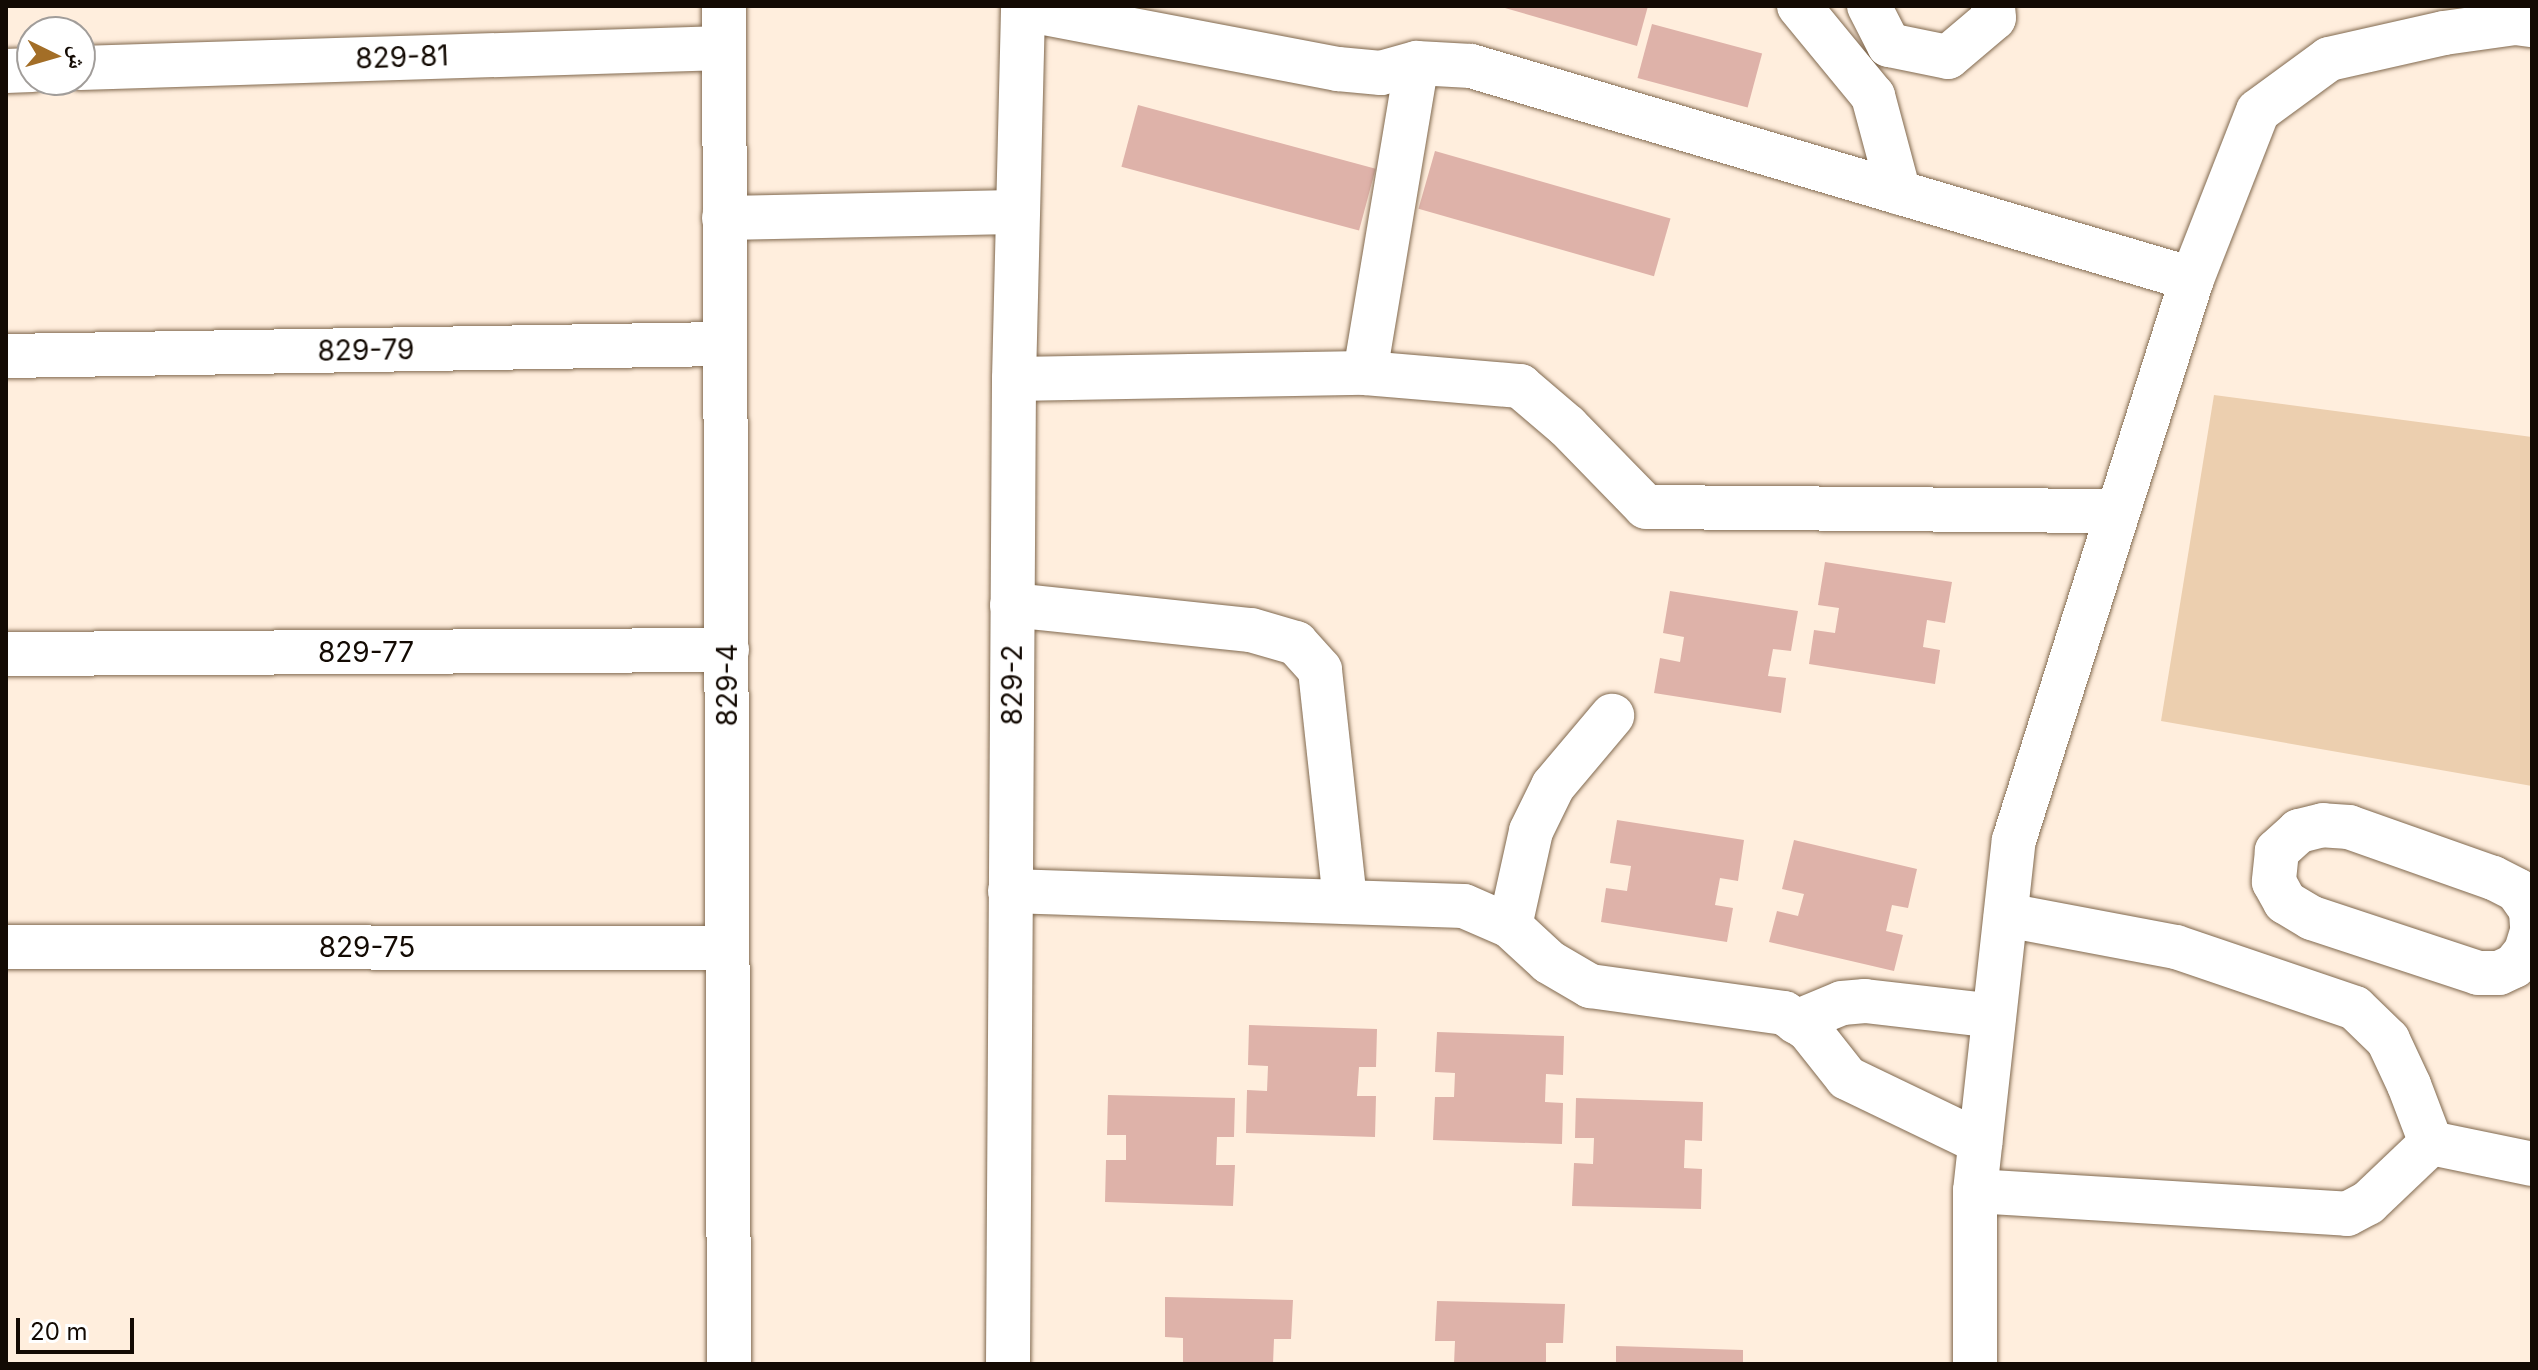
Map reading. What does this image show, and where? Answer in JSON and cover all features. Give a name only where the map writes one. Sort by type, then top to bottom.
[{"type":"street","points":[[1799,6],[1873,96],[1899,193]]},
{"type":"street","points":[[1869,6],[1889,45],[1948,57],[1994,18],[1993,6]]},
{"type":"street","points":[[1023,7],[1338,69],[1381,73],[1417,63],[1471,66],[2192,279]]},
{"type":"street","name":"829-2","points":[[1008,1364],[1014,379],[1023,7]]},
{"type":"street","points":[[1975,1364],[1975,1191],[2014,840],[2192,279],[2258,111],[2329,59],[2444,33],[2515,23],[2532,25]]},
{"type":"street","name":"829-81","points":[[96,67],[724,27]]},
{"type":"street","name":"829-4","points":[[724,27],[729,1364]]},
{"type":"street","points":[[1365,373],[1417,63]]},
{"type":"street","points":[[724,218],[1016,212]]},
{"type":"street","name":"829-79","points":[[6,356],[725,344]]},
{"type":"street","points":[[1014,379],[1365,373],[1520,386],[1567,426],[1646,507],[2116,511]]},
{"type":"street","points":[[1012,605],[1251,630],[1296,643],[1320,670],[1345,902]]},
{"type":"street","name":"829-77","points":[[6,654],[727,650]]},
{"type":"street","points":[[1510,926],[1531,831],[1553,786],[1612,716]]},
{"type":"street","points":[[2323,825],[2349,827],[2493,878],[2517,890],[2531,910],[2530,940],[2514,966],[2499,973],[2478,973],[2312,918],[2285,902],[2274,882],[2277,851],[2299,831],[2323,825]]},
{"type":"street","points":[[1010,891],[1464,906],[1510,926],[1549,962],[1590,986],[1784,1013],[1809,1030],[1847,1078],[1980,1142]]},
{"type":"street","points":[[2006,915],[2176,947],[2355,1008],[2388,1040],[2431,1143]]},
{"type":"street","name":"829-75","points":[[6,947],[727,948]]},
{"type":"street","points":[[1796,1022],[1842,1003],[1865,1001],[1994,1016]]},
{"type":"street","points":[[2431,1143],[2532,1164]]},
{"type":"street","points":[[1975,1191],[2347,1214],[2368,1203],[2431,1143]]},
{"type":"shaded area","points":[[2214,395],[2532,437],[2532,786],[2161,721]]},
{"type":"building","points":[[1498,6],[1648,6],[1637,46]]},
{"type":"building","points":[[1652,24],[1762,54],[1748,108],[1638,78]]},
{"type":"building","points":[[1138,105],[1376,169],[1359,230],[1121,167]]},
{"type":"building","points":[[1435,151],[1671,219],[1654,276],[1418,209]]},
{"type":"building","points":[[1825,562],[1952,582],[1945,623],[1927,620],[1923,647],[1940,650],[1935,684],[1809,664],[1814,630],[1835,633],[1839,608],[1818,605]]},
{"type":"building","points":[[1670,591],[1798,611],[1791,651],[1773,649],[1768,676],[1786,678],[1781,713],[1654,693],[1660,658],[1680,662],[1684,637],[1663,633]]},
{"type":"building","points":[[1617,820],[1744,840],[1738,881],[1720,878],[1715,905],[1733,908],[1727,942],[1601,922],[1606,888],[1627,891],[1631,866],[1610,863]]},
{"type":"building","points":[[1794,840],[1917,869],[1908,908],[1892,905],[1886,931],[1903,935],[1894,971],[1769,942],[1777,911],[1798,916],[1804,894],[1782,889]]},
{"type":"building","points":[[1249,1025],[1377,1029],[1376,1067],[1359,1067],[1357,1096],[1376,1096],[1375,1137],[1246,1133],[1247,1090],[1267,1091],[1268,1066],[1248,1065]]},
{"type":"building","points":[[1437,1032],[1564,1036],[1563,1075],[1546,1074],[1545,1102],[1563,1103],[1562,1144],[1433,1140],[1435,1097],[1454,1097],[1455,1073],[1435,1072]]},
{"type":"building","points":[[1108,1095],[1235,1098],[1234,1137],[1217,1137],[1216,1165],[1235,1165],[1233,1206],[1105,1202],[1106,1160],[1126,1160],[1126,1135],[1107,1135]]},
{"type":"building","points":[[1576,1098],[1703,1102],[1702,1141],[1685,1140],[1684,1168],[1702,1169],[1701,1209],[1572,1206],[1574,1163],[1593,1164],[1594,1138],[1575,1138]]},
{"type":"building","points":[[1165,1297],[1293,1300],[1291,1339],[1274,1339],[1273,1364],[1183,1364],[1183,1338],[1165,1337]]},
{"type":"building","points":[[1437,1301],[1565,1304],[1563,1343],[1546,1343],[1546,1364],[1454,1364],[1455,1341],[1435,1341]]},
{"type":"building","points":[[1616,1346],[1743,1350],[1743,1364],[1616,1364]]}]
